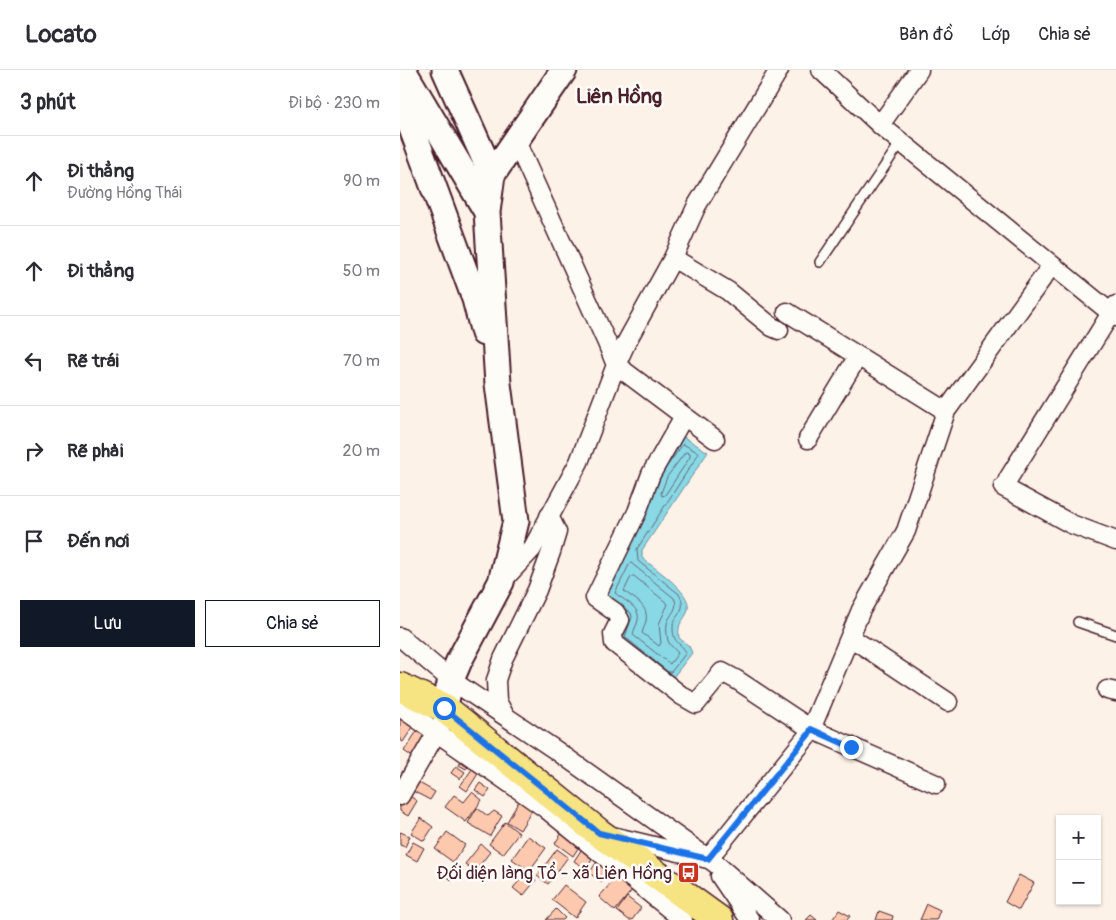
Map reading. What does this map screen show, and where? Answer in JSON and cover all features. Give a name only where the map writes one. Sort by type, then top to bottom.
[{"type":"main road","points":[[402,70],[487,212]]},
{"type":"main road","points":[[445,70],[492,174]]},
{"type":"main road","points":[[444,717],[451,680],[459,661],[501,582],[516,521],[498,384],[487,212],[492,174],[564,70]]},
{"type":"main road","points":[[400,96],[475,299],[498,384]]},
{"type":"main road","points":[[400,687],[444,717],[714,919]]},
{"type":"street","points":[[501,582],[532,549],[579,462],[627,341],[673,258],[697,205],[780,70]]},
{"type":"street","points":[[821,70],[901,142],[1052,265],[1114,312],[1005,483],[1071,524],[1116,541]]},
{"type":"street","points":[[880,124],[919,70]]},
{"type":"street","points":[[516,141],[616,365],[715,439]]},
{"type":"street","points":[[673,258],[728,292],[778,330]]},
{"type":"street","points":[[708,859],[809,734],[861,610],[906,531],[946,411],[1052,265]]},
{"type":"street","points":[[787,312],[946,411]]},
{"type":"street","points":[[808,439],[858,356]]},
{"type":"street","points":[[684,416],[651,474],[637,512],[595,598],[615,612],[620,620],[613,634],[614,643],[682,696],[696,704],[722,672],[811,729],[936,784]]},
{"type":"street","points":[[505,716],[497,701],[496,680],[503,659],[537,590],[551,552],[556,532],[549,516]]},
{"type":"street","points":[[400,637],[451,680],[708,859],[780,920]]},
{"type":"street","points":[[850,637],[948,702]]},
{"type":"street","points":[[400,707],[444,717],[545,808],[683,920]]},
{"type":"street","points":[[400,796],[444,717]]},
{"type":"street","points":[[599,833],[708,859],[750,920]]},
{"type":"lane","points":[[820,262],[901,142]]},
{"type":"lane","points":[[1078,622],[1116,635]]},
{"type":"water","points":[[682,436],[708,452],[642,550],[642,558],[671,581],[688,602],[687,613],[679,628],[679,638],[689,646],[692,653],[671,680],[618,637],[599,597],[649,493]]},
{"type":"building","points":[[400,713],[408,718],[408,725],[413,727],[403,742],[400,740]]},
{"type":"building","points":[[417,731],[429,739],[417,760],[404,751]]},
{"type":"building","points":[[465,756],[471,761],[466,769],[459,765]]},
{"type":"building","points":[[475,765],[481,769],[467,791],[460,786]]},
{"type":"building","points":[[456,766],[465,772],[460,779],[451,773]]},
{"type":"building","points":[[414,780],[435,792],[430,800],[409,789]]},
{"type":"building","points":[[480,783],[490,790],[485,797],[475,790]]},
{"type":"building","points":[[472,792],[482,800],[466,822],[445,807],[454,795],[464,802]]},
{"type":"building","points":[[407,794],[417,801],[408,816],[400,811],[400,805]]},
{"type":"building","points":[[520,799],[534,807],[520,830],[507,822]]},
{"type":"building","points":[[477,808],[488,816],[494,811],[502,816],[490,836],[468,823]]},
{"type":"building","points":[[421,818],[433,827],[424,841],[411,833]]},
{"type":"building","points":[[505,822],[519,833],[503,854],[489,844]]},
{"type":"building","points":[[400,832],[410,836],[405,847],[400,845]]},
{"type":"building","points":[[447,832],[465,845],[453,862],[435,849]]},
{"type":"building","points":[[562,833],[580,845],[573,856],[555,843]]},
{"type":"building","points":[[528,836],[546,848],[529,871],[512,859]]},
{"type":"building","points":[[413,842],[424,848],[417,861],[406,855]]},
{"type":"building","points":[[481,844],[490,852],[475,871],[465,864]]},
{"type":"building","points":[[583,847],[595,855],[586,869],[574,861]]},
{"type":"building","points":[[557,849],[568,857],[548,884],[537,876]]},
{"type":"building","points":[[599,859],[612,868],[602,882],[589,873]]},
{"type":"building","points":[[454,865],[460,871],[451,880],[445,874]]},
{"type":"building","points":[[527,872],[536,880],[523,896],[513,888]]},
{"type":"building","points":[[1019,875],[1034,883],[1019,910],[1005,902]]},
{"type":"building","points":[[617,876],[633,889],[615,911],[599,897]]},
{"type":"building","points":[[564,885],[586,902],[575,918],[552,900]]},
{"type":"building","points":[[627,897],[641,908],[632,920],[629,920],[617,911]]},
{"type":"building","points":[[927,904],[940,910],[936,920],[920,920]]},
{"type":"building","points":[[556,909],[565,918],[563,920],[546,920]]},
{"type":"building","points":[[839,910],[850,916],[847,920],[832,920]]},
{"type":"building","points":[[879,911],[893,916],[892,920],[876,920]]},
{"type":"building","points":[[811,915],[817,920],[806,920]]},
{"type":"place","name":"Đối diện làng Tổ - xã Liên Hồng","points":[[688,873]]},
{"type":"district","name":"Liên Hồng","points":[[619,96]]},
{"type":"route","points":[[444,708],[599,833],[708,859],[809,734],[811,729],[851,747]]}]
